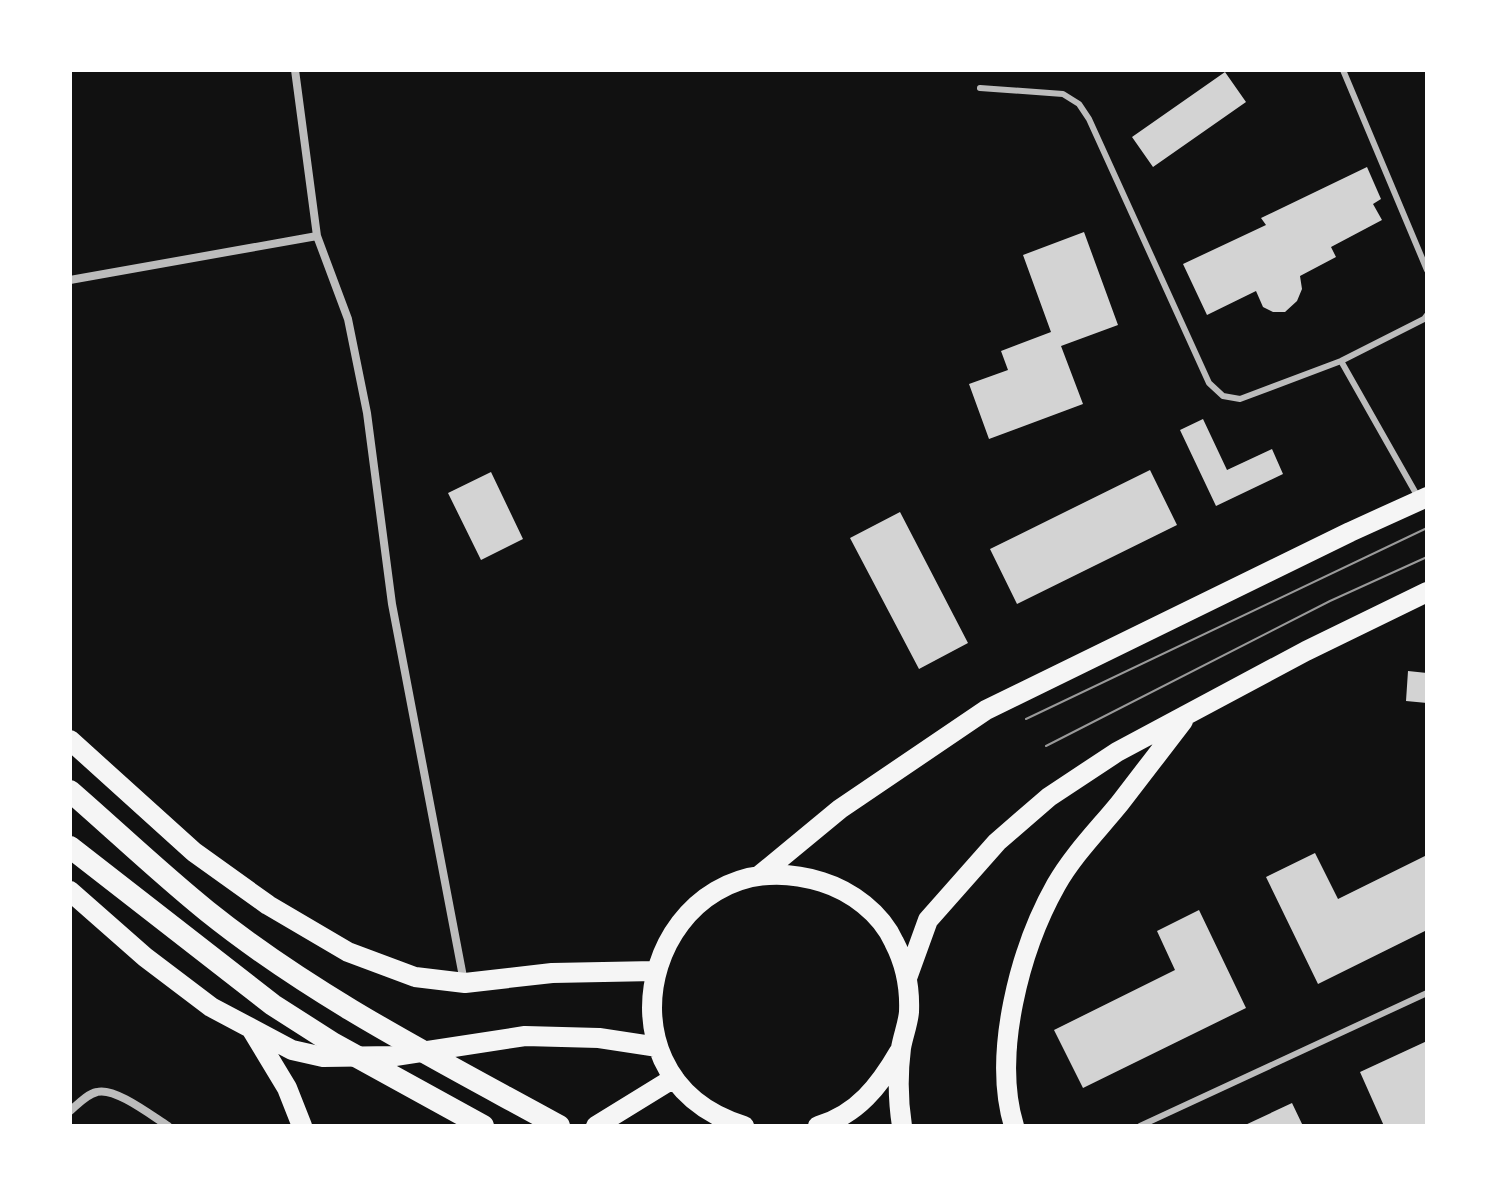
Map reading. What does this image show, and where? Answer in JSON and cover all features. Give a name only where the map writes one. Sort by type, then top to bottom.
[{"type":"highway","points":[[70,791],[208,912],[299,976],[382,1028],[559,1126]]},
{"type":"highway","points":[[70,847],[273,1005],[334,1044],[483,1126]]},
{"type":"main road","points":[[760,875],[840,809],[986,710],[1423,498]]},
{"type":"main road","points":[[907,978],[928,920],[1006,832],[1049,797],[1117,752],[1306,651],[1427,592]]},
{"type":"main road","points":[[1014,1126],[1005,1063],[1014,1005],[1033,934],[1064,874],[1188,715]]},
{"type":"main road","points":[[70,740],[194,852],[268,905],[348,952],[415,977],[465,983],[552,973],[655,971]]},
{"type":"main road","points":[[744,1126],[725,1120],[697,1103],[674,1078],[658,1047],[651,1010],[655,971],[669,937],[693,908],[723,886],[760,875],[799,874],[837,886],[870,909],[894,940],[907,978],[909,1013],[901,1048],[902,1126]]},
{"type":"main road","points":[[70,891],[145,957],[211,1007],[292,1050],[323,1057],[395,1056],[525,1036],[599,1038],[658,1047]]},
{"type":"main road","points":[[252,1030],[287,1088],[302,1126]]},
{"type":"main road","points":[[818,1126],[856,1107],[883,1081],[901,1048]]},
{"type":"main road","points":[[596,1126],[674,1078]]},
{"type":"street","points":[[295,70],[317,236],[348,319],[367,413],[392,604],[465,983]]},
{"type":"street","points":[[70,280],[317,236]]},
{"type":"street","points":[[70,1111],[99,1091],[111,1092],[168,1126]]},
{"type":"lane","points":[[1343,70],[1427,270]]},
{"type":"lane","points":[[980,88],[1063,94],[1079,104],[1089,119],[1209,383],[1223,396],[1240,399],[1341,361],[1427,315]]},
{"type":"lane","points":[[1341,361],[1423,498]]},
{"type":"lane","points":[[1140,1126],[1427,993]]},
{"type":"building","points":[[1225,72],[1246,102],[1153,167],[1132,137]]},
{"type":"building","points":[[1367,167],[1381,199],[1373,204],[1382,220],[1331,247],[1336,257],[1300,276],[1302,289],[1297,301],[1285,312],[1273,312],[1263,307],[1256,291],[1207,315],[1183,264],[1266,225],[1261,218]]},
{"type":"building","points":[[1084,232],[1118,325],[1061,346],[1083,404],[989,439],[969,384],[1008,370],[1001,351],[1051,332],[1023,255]]},
{"type":"building","points":[[1203,419],[1227,470],[1272,449],[1283,474],[1216,506],[1180,430]]},
{"type":"building","points":[[1150,470],[1177,525],[1017,604],[990,549]]},
{"type":"building","points":[[491,472],[523,539],[481,560],[448,493]]},
{"type":"building","points":[[900,512],[968,643],[919,669],[850,538]]},
{"type":"building","points":[[1408,671],[1427,673],[1427,703],[1406,701]]},
{"type":"building","points":[[1315,853],[1338,899],[1427,855],[1427,930],[1318,984],[1266,877]]},
{"type":"building","points":[[1199,910],[1246,1008],[1083,1088],[1054,1030],[1175,970],[1157,931]]},
{"type":"building","points":[[1427,1041],[1427,1126],[1384,1126],[1360,1072]]},
{"type":"building","points":[[1292,1103],[1303,1126],[1243,1126]]},
{"type":"tram line","points":[[1026,719],[1427,528]]},
{"type":"tram line","points":[[1046,746],[1330,601],[1427,557]]}]
